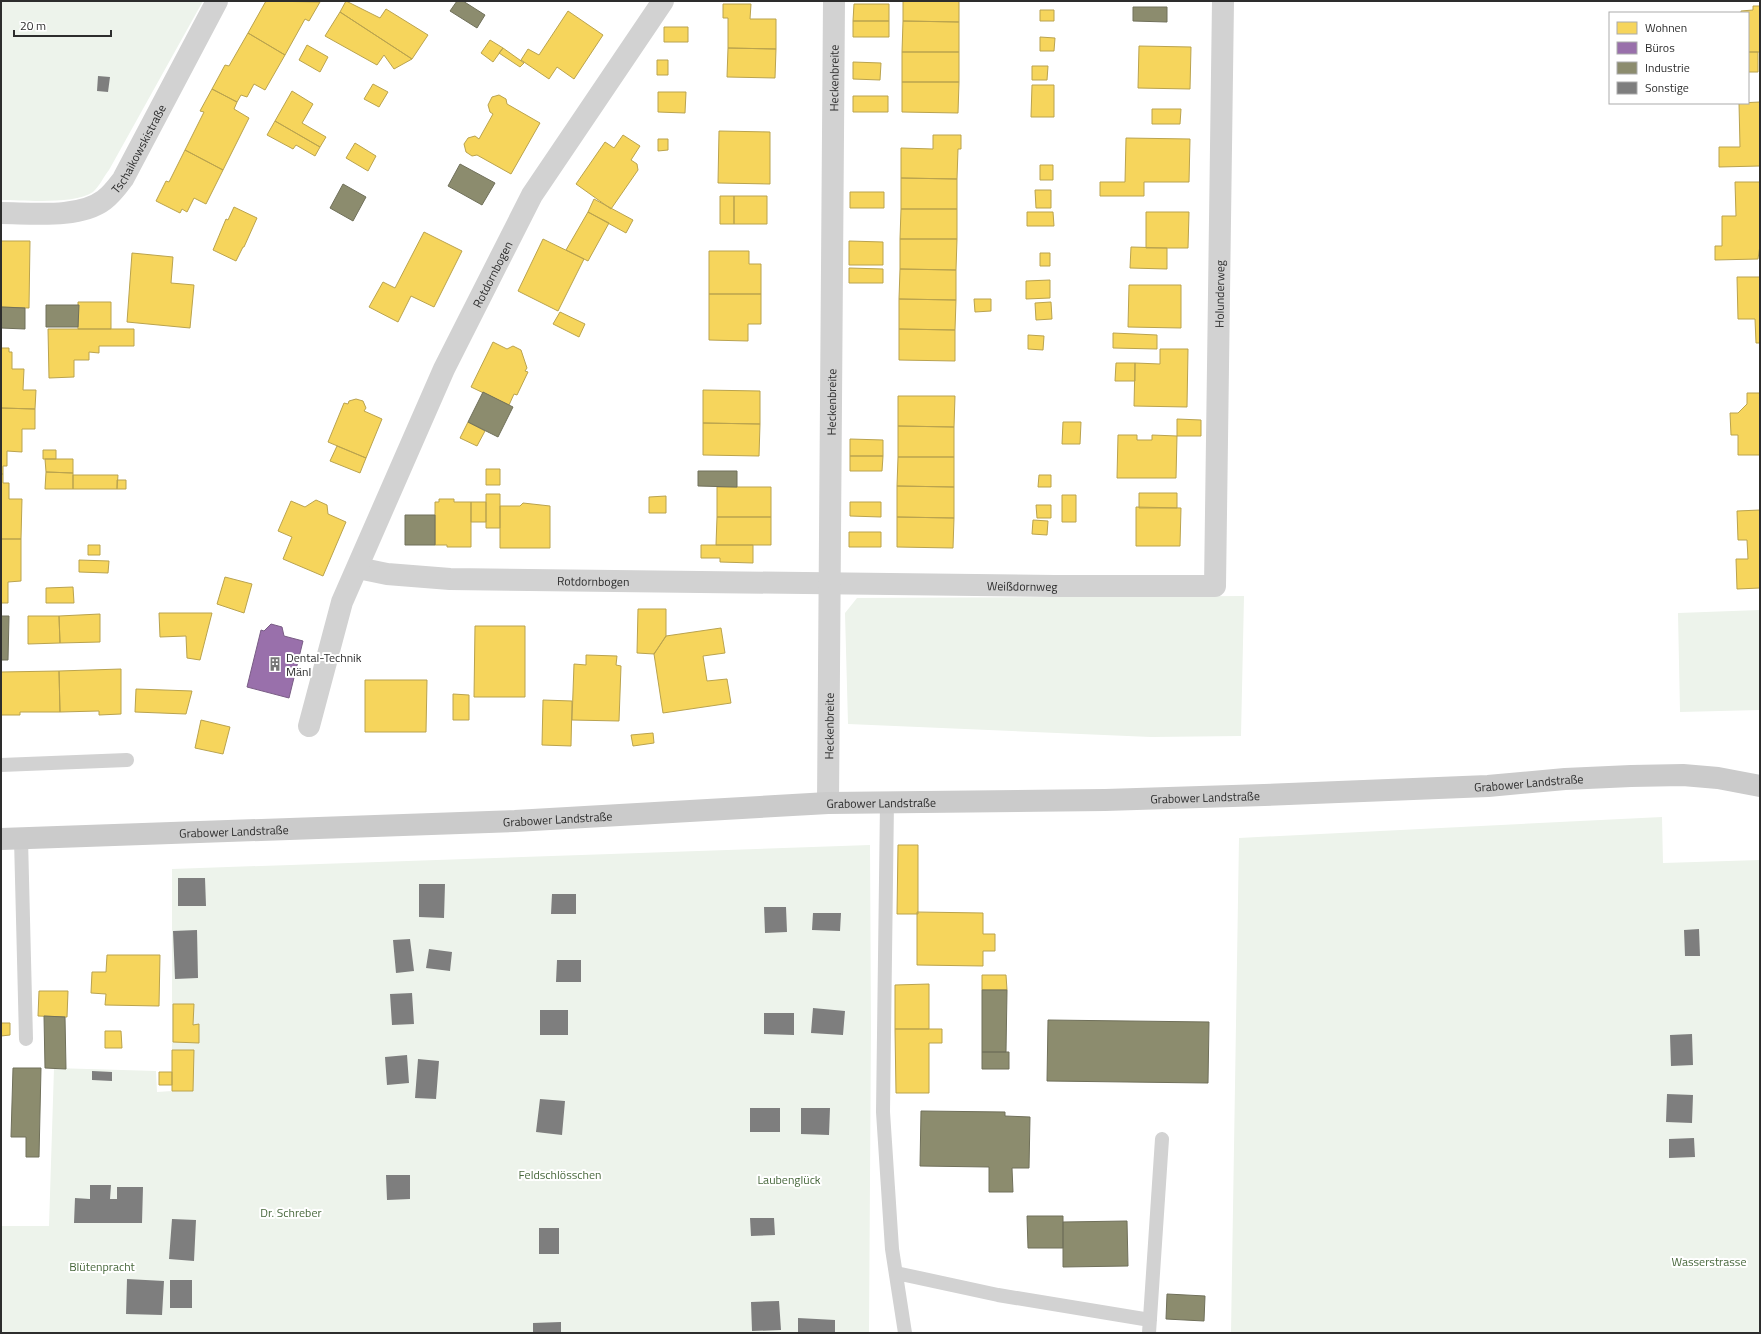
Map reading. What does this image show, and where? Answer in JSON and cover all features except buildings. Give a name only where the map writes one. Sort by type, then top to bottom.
[{"type":"main road","name":"Grabower Landstraße","points":[[11,839],[515,821],[828,803],[1106,800],[1488,786],[1565,779],[1676,775],[1718,778],[1760,786]]},
{"type":"street","name":"Tschaikowskistraße","points":[[1,212],[78,212],[93,207],[113,193],[123,179],[217,1]]},
{"type":"street","name":"Rotdornbogen","points":[[309,726],[342,602],[444,369],[532,195],[663,1]]},
{"type":"street","name":"Heckenbreite","points":[[828,803],[834,1]]},
{"type":"street","name":"Holunderweg","points":[[1215,586],[1222,1]]},
{"type":"street","name":"Rotdornbogen","points":[[358,568],[394,575],[450,580],[829,583]]},
{"type":"street","name":"Weißdornweg","points":[[829,583],[1215,586]]},
{"type":"lane","points":[[1,765],[127,760]]},
{"type":"lane","points":[[887,802],[883,1112],[892,1249],[905,1333]]},
{"type":"lane","points":[[11,839],[26,1039]]},
{"type":"lane","points":[[896,1273],[1149,1327],[1162,1139]]},
{"type":"green space","points":[[1,1],[203,1],[109,170],[95,190],[85,196],[74,199],[48,201],[1,200]]},
{"type":"green space","points":[[1244,596],[1241,736],[1151,737],[848,724],[845,613],[857,598]]},
{"type":"green space","points":[[1760,610],[1760,710],[1680,712],[1678,613]]},
{"type":"green space","name":"Wasserstrasse","points":[[1662,817],[1663,863],[1760,860],[1760,1333],[1231,1333],[1239,838]]},
{"type":"green space","points":[[870,845],[871,1029],[869,1333],[1,1333],[1,1226],[49,1226],[54,1068],[156,1071],[157,1092],[172,1091],[172,869]]},
{"type":"place","name":"Dental-Technik Mänl","points":[[275,664]]},
{"type":"park label","name":"Feldschlösschen","points":[[560,1174]]},
{"type":"park label","name":"Laubenglück","points":[[789,1179]]},
{"type":"park label","name":"Dr. Schreber","points":[[291,1212]]},
{"type":"park label","name":"Blütenpracht","points":[[102,1266]]}]
